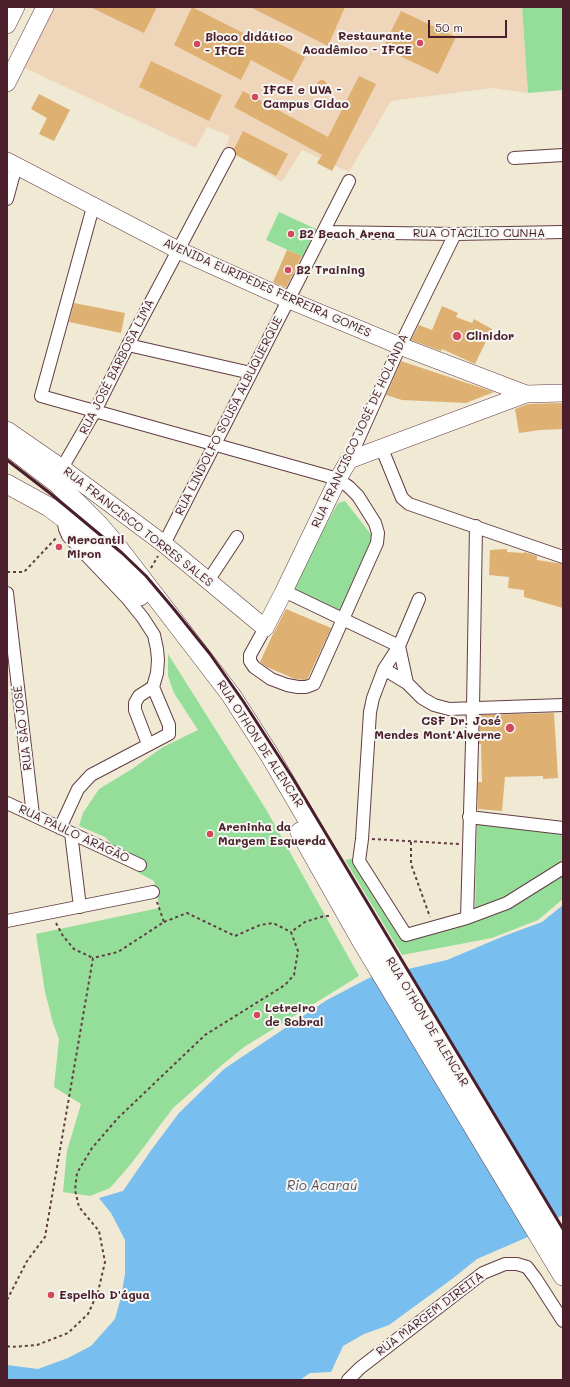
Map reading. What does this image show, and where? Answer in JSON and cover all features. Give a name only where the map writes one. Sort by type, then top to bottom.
[{"type":"main road","name":"RUA OTHON DE ALENCAR","points":[[7,445],[60,476],[116,545],[230,695],[300,807],[368,936],[561,1263]]},
{"type":"main road","name":"RUA OTHON DE ALENCAR","points":[[7,484],[48,507],[64,523],[104,556],[138,593],[172,636],[246,741],[346,913],[368,936]]},
{"type":"street","points":[[7,25],[16,7]]},
{"type":"street","points":[[7,83],[45,7]]},
{"type":"street","name":"RUA JOSÉ BARBOSA LIMA","points":[[60,476],[229,154]]},
{"type":"street","points":[[514,158],[563,155]]},
{"type":"street","points":[[7,199],[12,163]]},
{"type":"street","name":"AVENIDA EURIPEDES FERREIRA GOMES","points":[[12,163],[178,250],[289,300],[400,346],[526,394]]},
{"type":"street","name":"RUA LINDOLFO SOUSA ALBUQUERQUE","points":[[164,544],[250,373],[349,182]]},
{"type":"street","points":[[94,207],[41,396],[338,479],[358,496],[375,523],[378,533],[377,543],[314,684],[306,688],[271,680],[254,667],[250,661],[250,654],[265,628]]},
{"type":"street","name":"RUA OTACÍLIO CUNHA","points":[[324,232],[455,234],[563,232]]},
{"type":"street","name":"RUA FRANCISCO JOSÉ DE HOLANDA","points":[[265,628],[338,479],[349,460],[400,346],[455,234]]},
{"type":"street","points":[[128,345],[250,373]]},
{"type":"street","points":[[349,460],[526,394],[563,393]]},
{"type":"street","name":"RUA FRANCISCO TORRES SALES","points":[[7,430],[60,476],[164,544],[265,628]]},
{"type":"street","points":[[382,448],[402,498],[409,504],[476,526],[563,558]]},
{"type":"street","points":[[64,523],[68,536],[127,598],[154,635],[158,660],[157,672],[153,687],[169,725],[168,734],[91,775],[78,789],[66,831],[80,907]]},
{"type":"street","points":[[467,918],[476,526]]},
{"type":"street","points":[[208,581],[237,537]]},
{"type":"street","points":[[284,591],[399,646]]},
{"type":"street","name":"RUA SÃO JOSÉ","points":[[7,593],[10,648],[33,815]]},
{"type":"street","points":[[419,599],[399,646],[384,669],[373,698],[370,712],[362,839],[359,861],[406,935],[467,918],[507,904],[563,868]]},
{"type":"street","points":[[399,646],[407,683]]},
{"type":"street","points":[[384,669],[407,683],[422,698],[434,705],[449,709],[563,704]]},
{"type":"street","points":[[148,744],[134,710],[135,703],[139,696],[153,687]]},
{"type":"street","name":"RUA PAULO ARAGÃO","points":[[7,803],[140,865]]},
{"type":"street","points":[[469,817],[563,828]]},
{"type":"street","points":[[7,921],[152,892]]},
{"type":"street","name":"RUA MARGEM DIREITA","points":[[348,1380],[360,1368],[483,1273],[505,1264],[517,1264],[527,1267],[563,1321]]},
{"type":"path","points":[[7,572],[24,572],[64,523]]},
{"type":"path","points":[[143,581],[164,544]]},
{"type":"path","points":[[362,839],[468,845]]},
{"type":"path","points":[[411,842],[411,864],[433,927]]},
{"type":"path","points":[[152,892],[164,922]]},
{"type":"path","points":[[7,1346],[38,1345],[68,1333],[88,1314],[98,1292],[105,1262],[99,1231],[79,1207],[75,1190],[77,1173],[92,1148],[118,1118],[205,1035],[285,985],[294,975],[298,951],[291,932],[273,923],[260,925],[235,936],[187,913],[164,922],[118,952],[93,958],[74,949],[62,936],[50,913]]},
{"type":"path","points":[[291,932],[305,922],[324,916],[340,917],[346,913]]},
{"type":"path","points":[[7,1300],[27,1261],[45,1237],[93,958]]},
{"type":"shaded area","name":"IFCE e UVA - Campus Cidao","points":[[42,7],[522,7],[528,93],[493,88],[391,101],[349,172],[302,150],[282,182],[225,148],[230,136],[207,127],[196,148],[14,63]]},
{"type":"green space","points":[[522,7],[563,7],[563,90],[528,93]]},
{"type":"green space","name":"B2 Beach Arena","points":[[279,212],[316,229],[303,257],[266,240]]},
{"type":"green space","points":[[345,501],[373,537],[343,612],[290,590],[338,503]]},
{"type":"green space","points":[[168,654],[267,811],[359,976],[244,1047],[223,1064],[173,1108],[131,1164],[110,1188],[90,1196],[63,1192],[67,1151],[81,1104],[54,1087],[59,1039],[45,992],[36,934],[159,908],[154,881],[139,873],[105,837],[79,826],[83,813],[99,789],[132,769],[163,747],[198,730],[174,693],[168,676]]},
{"type":"green space","points":[[477,823],[563,823],[563,899],[538,920],[492,938],[402,955],[345,860],[356,858],[401,936],[475,912]]},
{"type":"water","name":"Rio Acaraú","points":[[563,905],[563,1215],[530,1236],[477,1259],[389,1325],[364,1334],[343,1346],[331,1372],[310,1373],[300,1380],[7,1380],[7,1365],[38,1369],[68,1358],[91,1346],[115,1319],[125,1274],[125,1240],[111,1213],[99,1198],[123,1191],[179,1113],[224,1069],[327,1000],[369,978],[447,960],[542,922]]},
{"type":"building","points":[[90,7],[157,7],[144,33]]},
{"type":"building","name":"Bloco didático - IFCE","points":[[192,7],[265,44],[268,38],[305,57],[292,82],[251,60],[241,80],[174,45]]},
{"type":"building","points":[[250,7],[345,7],[328,46]]},
{"type":"building","name":"Restaurante Acadêmico - IFCE","points":[[401,11],[456,37],[438,74],[383,48]]},
{"type":"building","points":[[151,61],[222,95],[209,121],[139,87]]},
{"type":"building","points":[[359,76],[376,84],[332,171],[317,163],[322,155],[234,107],[243,91],[328,137]]},
{"type":"building","points":[[320,80],[324,80],[326,81],[326,89],[320,90],[317,87],[317,83]]},
{"type":"building","points":[[39,94],[70,110],[54,141],[39,134],[47,118],[31,109]]},
{"type":"building","points":[[243,131],[288,154],[276,176],[236,155],[234,149]]},
{"type":"building","name":"B2 Training","points":[[287,250],[302,256],[286,288],[273,282]]},
{"type":"building","points":[[74,303],[125,313],[121,333],[69,322]]},
{"type":"building","points":[[442,306],[458,313],[456,317],[472,323],[474,319],[492,329],[475,364],[442,349],[441,351],[411,340],[419,325],[432,330]]},
{"type":"building","points":[[401,361],[494,392],[466,403],[402,400],[386,395]]},
{"type":"building","points":[[563,403],[562,429],[519,433],[515,409],[528,404]]},
{"type":"building","points":[[507,549],[507,552],[524,552],[537,556],[537,560],[563,564],[563,608],[524,597],[524,590],[508,588],[509,577],[489,575],[490,550]]},
{"type":"building","points":[[286,609],[331,628],[308,678],[305,680],[295,679],[267,667],[260,662]]},
{"type":"building","points":[[554,713],[558,778],[543,779],[543,776],[505,777],[502,811],[478,809],[478,782],[482,782],[481,744],[479,744],[480,715]]},
{"type":"railway","points":[[7,460],[51,494],[122,553],[146,576],[210,654],[243,701],[292,777],[563,1229]]},
{"type":"place","name":"Restaurante Acadêmico - IFCE","points":[[420,43]]},
{"type":"place","name":"Bloco didático - IFCE","points":[[197,44]]},
{"type":"place","name":"IFCE e UVA - Campus Cidao","points":[[255,97]]},
{"type":"place","name":"B2 Beach Arena","points":[[291,234]]},
{"type":"place","name":"B2 Training","points":[[288,270]]},
{"type":"place","name":"Clinidor","points":[[457,336]]},
{"type":"place","name":"Mercantil Miron","points":[[59,547]]},
{"type":"place","name":"CSF Dr. José Mendes Mont'Alverne","points":[[510,728]]},
{"type":"place","name":"Areninha da Margem Esquerda","points":[[210,834]]},
{"type":"place","name":"Letreiro de Sobral","points":[[257,1015]]},
{"type":"place","name":"Espelho D'água","points":[[51,1295]]}]
